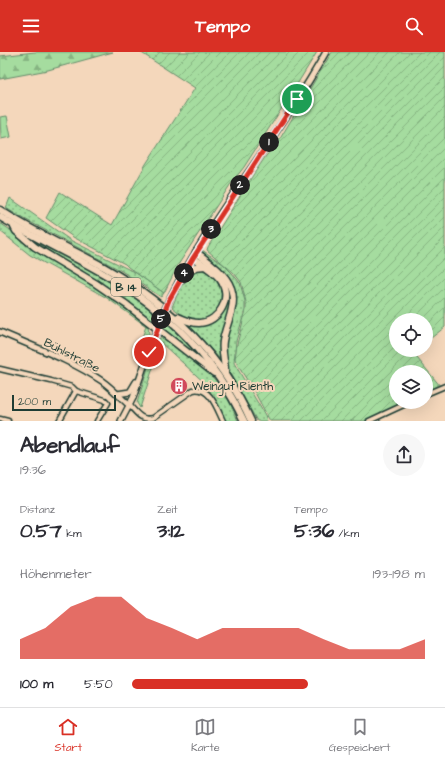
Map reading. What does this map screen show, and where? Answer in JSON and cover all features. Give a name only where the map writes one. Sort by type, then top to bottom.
[{"type":"highway","name":"B 14","points":[[0,210],[114,273],[145,293],[173,315],[200,342],[251,421]]},
{"type":"highway","name":"B 14","points":[[0,217],[104,274],[144,299],[183,332],[222,375],[244,421]]},
{"type":"highway","points":[[12,224],[16,231],[36,246],[95,283],[158,326],[212,372],[222,375],[225,369],[222,350],[223,339],[234,300],[232,291],[223,274],[195,255]]},
{"type":"highway","name":"B 14","points":[[173,315],[191,322],[200,323],[211,320],[220,312],[226,299],[220,279],[195,255]]},
{"type":"highway","points":[[179,282],[195,267],[205,266]]},
{"type":"main road","points":[[121,421],[130,406],[158,326],[169,300],[179,282],[326,52]]},
{"type":"main road","name":"Bühlstraße","points":[[0,332],[89,373],[104,383],[130,406]]},
{"type":"main road","points":[[117,394],[130,392],[145,363]]},
{"type":"street","points":[[0,369],[72,387],[76,391],[105,400],[108,403],[97,421]]},
{"type":"street","points":[[433,391],[445,386]]},
{"type":"street","points":[[130,406],[143,419],[153,418],[193,390],[199,388],[204,390],[210,396],[222,421]]},
{"type":"street","points":[[59,421],[76,391]]},
{"type":"street","points":[[369,421],[395,409]]},
{"type":"street","points":[[0,419],[8,421]]},
{"type":"green space","points":[[35,52],[113,52],[48,70],[0,79],[0,56]]},
{"type":"green space","points":[[140,52],[317,52],[244,167],[230,185],[178,265],[164,293],[125,264],[73,237],[46,218],[60,192],[112,225],[146,164],[195,88]]},
{"type":"green space","points":[[332,52],[445,52],[445,327],[433,336],[433,313],[389,313],[389,357],[416,357],[423,365],[389,365],[389,409],[393,409],[367,421],[270,421],[235,359],[237,344],[246,310],[246,302],[241,282],[234,273],[207,250],[253,175],[278,142]]},
{"type":"green space","points":[[7,116],[11,137],[1,139],[0,117]]},
{"type":"green space","points":[[10,198],[70,240],[136,273],[164,293],[161,297],[120,270],[17,215],[6,208]]},
{"type":"green space","points":[[0,223],[104,293],[148,326],[149,334],[139,356],[136,356],[146,326],[107,298],[30,255],[0,231]]},
{"type":"green space","points":[[30,239],[126,292],[156,313],[153,320],[111,289]]},
{"type":"green space","points":[[202,250],[223,264],[240,283],[245,301],[245,310],[236,341],[234,363],[265,415],[267,421],[257,421],[228,370],[224,352],[226,335],[236,308],[235,289],[229,277],[203,255]]},
{"type":"green space","points":[[198,258],[209,265],[229,289],[231,304],[221,337],[220,359],[189,325],[206,325],[221,317],[227,304],[227,288]]},
{"type":"green space","points":[[197,269],[207,272],[213,277],[222,290],[222,299],[217,309],[205,319],[200,320],[189,318],[172,307],[182,284]]},
{"type":"green space","points":[[166,322],[202,360],[162,329]]},
{"type":"green space","points":[[164,338],[198,363],[210,374],[225,394],[238,421],[225,421],[207,385],[161,343],[140,408],[137,403],[157,339]]},
{"type":"green space","points":[[433,377],[441,387],[433,391]]},
{"type":"place","name":"Weingut Rienth","points":[[179,386]]},
{"type":"route","points":[[149,352],[169,300],[193,258],[297,99]]}]
